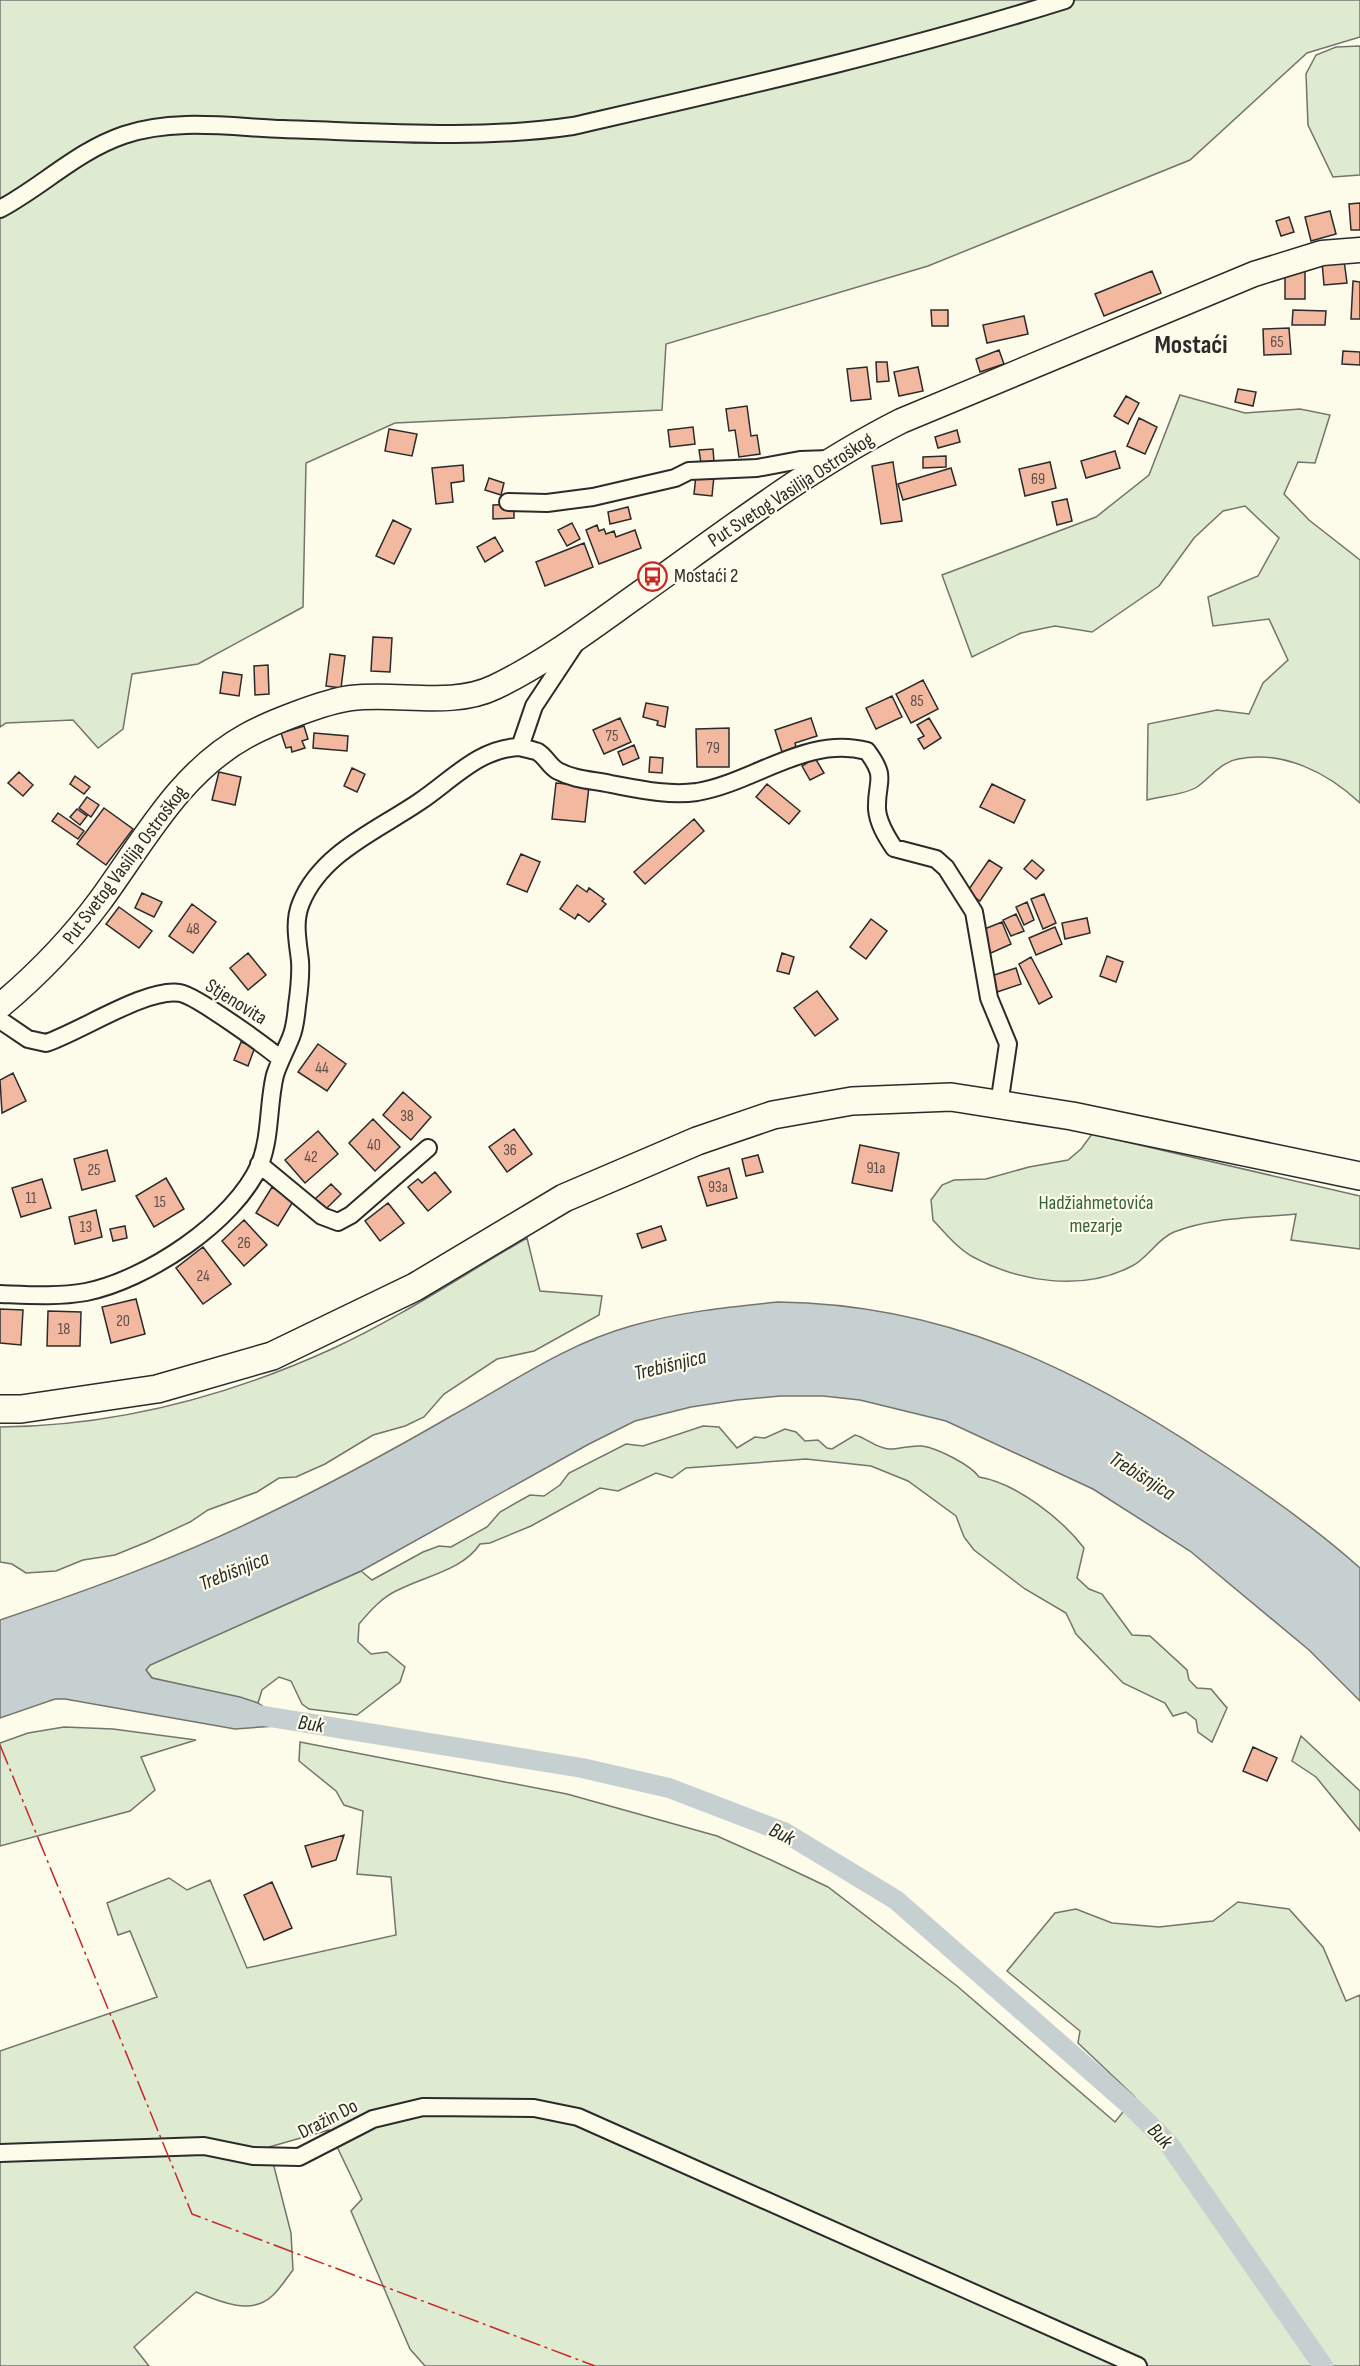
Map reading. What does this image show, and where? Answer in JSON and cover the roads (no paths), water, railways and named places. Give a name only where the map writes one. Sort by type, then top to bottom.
[{"type":"main road","points":[[0,1409],[157,1389],[272,1356],[415,1287],[564,1198],[697,1141],[773,1115],[852,1101],[951,1097],[1072,1116],[1360,1176]]},
{"type":"street","points":[[0,209],[82,154],[135,132],[175,125],[366,132],[540,131],[573,126],[834,65],[969,30],[1065,0]]},
{"type":"street","name":"Put Svetog Vasilija Ostroškog","points":[[0,1006],[62,947],[99,901],[170,800],[196,773],[246,736],[350,698],[458,697],[492,688],[581,634],[830,459],[901,421],[1254,274],[1322,254],[1360,250]]},
{"type":"street","points":[[508,502],[547,504],[593,497],[675,478],[689,471],[757,468],[800,460],[830,459]]},
{"type":"street","points":[[520,747],[534,706],[581,634]]},
{"type":"street","points":[[0,1294],[60,1295],[86,1292],[131,1277],[187,1242],[224,1215],[260,1164],[275,1075],[292,1035],[297,1007],[300,963],[296,922],[300,903],[315,880],[333,859],[491,751],[520,747],[538,752],[556,770],[583,781],[610,784],[638,791],[695,792],[722,785],[808,752],[833,747],[867,751],[880,771],[878,809],[884,832],[894,848],[936,859],[946,868],[974,912],[989,998],[1008,1044],[999,1105]]},
{"type":"street","name":"Stjenovita","points":[[0,1020],[28,1039],[46,1043],[150,997],[180,993],[258,1040],[281,1059]]},
{"type":"street","points":[[260,1164],[322,1216],[338,1222],[351,1215],[428,1148]]},
{"type":"street","name":"Dražin Do","points":[[0,2153],[204,2146],[253,2156],[299,2157],[373,2119],[394,2113],[423,2108],[534,2108],[578,2117],[1138,2366]]},
{"type":"water","name":"Trebišnjica","points":[[778,1302],[838,1306],[896,1314],[952,1328],[1006,1346],[1110,1395],[1250,1483],[1306,1523],[1360,1568],[1360,1701],[1309,1650],[1190,1551],[1093,1489],[946,1421],[860,1400],[823,1396],[780,1396],[691,1407],[635,1421],[589,1444],[361,1571],[150,1665],[146,1670],[152,1678],[258,1703],[277,1716],[275,1726],[235,1729],[65,1699],[55,1699],[0,1718],[0,1620],[132,1573],[261,1517],[358,1468],[539,1365],[584,1343],[631,1326],[667,1317]]},
{"type":"waterway","name":"Buk","points":[[252,1714],[582,1768],[669,1788],[784,1832],[896,1900],[1133,2108],[1169,2144],[1323,2366]]},
{"type":"place","name":"Mostaći 2","points":[[653,576]]},
{"type":"district","name":"Mostaći","points":[[1191,345]]},
{"type":"park label","name":"Hadžiahmetovića mezarje","points":[[1096,1214]]}]
